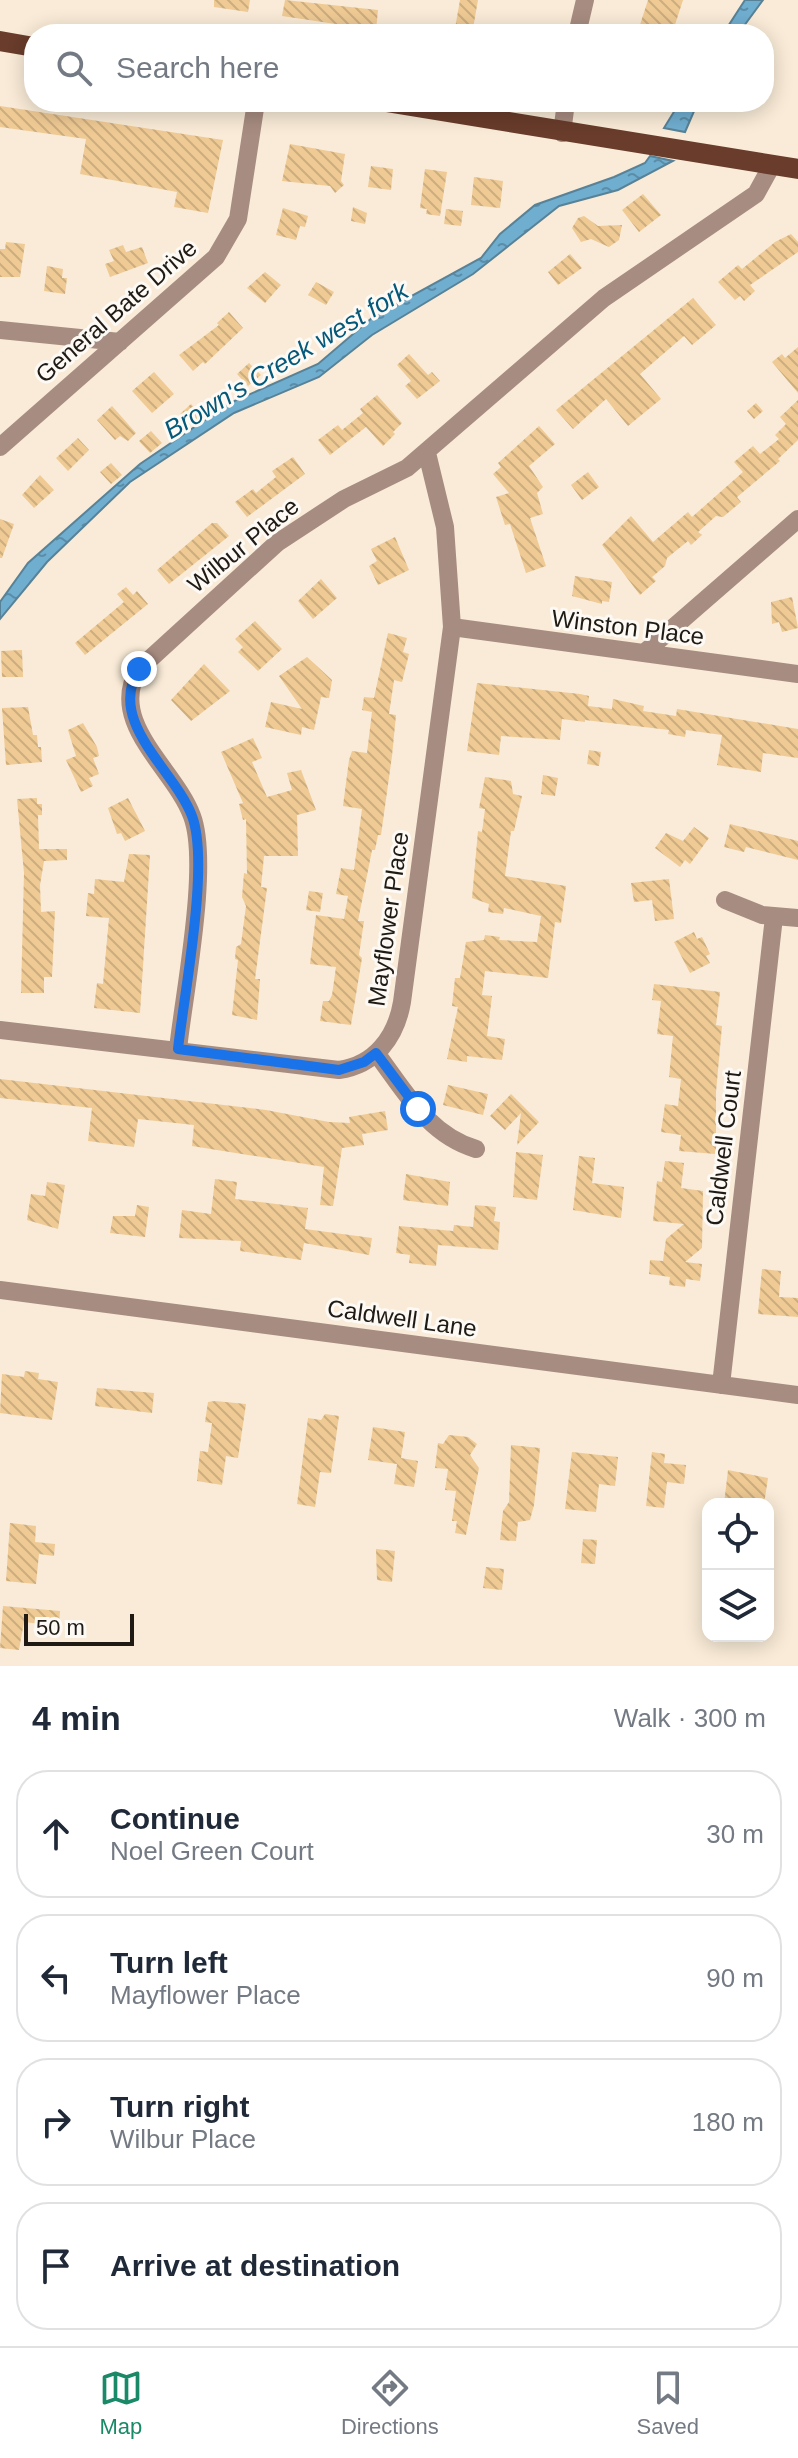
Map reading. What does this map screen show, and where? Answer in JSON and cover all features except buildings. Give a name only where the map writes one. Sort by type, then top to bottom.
[{"type":"main road","points":[[0,41],[24,45]]},
{"type":"main road","points":[[443,112],[798,169]]},
{"type":"street","points":[[579,24],[585,0]]},
{"type":"street","name":"General Bate Drive","points":[[0,447],[195,279],[216,257],[233,229],[244,187],[255,112]]},
{"type":"street","points":[[562,133],[565,112]]},
{"type":"street","name":"Wilbur Place","points":[[178,1049],[198,875],[198,843],[185,799],[133,720],[128,698],[133,679],[148,659],[277,543],[320,513],[407,468],[427,453],[604,298],[756,194],[772,165]]},
{"type":"street","points":[[0,330],[120,342]]},
{"type":"street","name":"Mayflower Place","points":[[376,1053],[393,1033],[402,1002],[452,627],[445,527],[427,453]]},
{"type":"street","points":[[644,653],[798,519]]},
{"type":"street","name":"Winston Place","points":[[452,627],[798,674]]},
{"type":"street","points":[[725,900],[774,917],[798,918]]},
{"type":"street","name":"Caldwell Court","points":[[721,1385],[774,917]]},
{"type":"street","points":[[0,1030],[339,1070],[364,1062],[376,1053],[435,1128],[458,1144],[476,1149]]},
{"type":"street","name":"Caldwell Lane","points":[[0,1290],[798,1395]]},
{"type":"water","points":[[745,0],[763,0],[745,24],[729,24]]},
{"type":"water","points":[[674,112],[694,112],[685,132],[664,128]]},
{"type":"water","points":[[650,156],[673,161],[618,190],[559,206],[473,274],[372,335],[319,377],[234,413],[130,482],[47,562],[0,619],[0,602],[28,563],[140,464],[230,403],[318,364],[373,317],[481,258],[500,234],[535,205],[614,177],[645,163]]},
{"type":"route","points":[[139,669],[129,688],[133,720],[185,799],[196,827],[198,843],[198,875],[178,1049],[339,1070],[369,1060],[376,1053],[418,1109]]},
{"type":"water label","name":"Brown's Creek west fork","points":[[286,360]]}]
